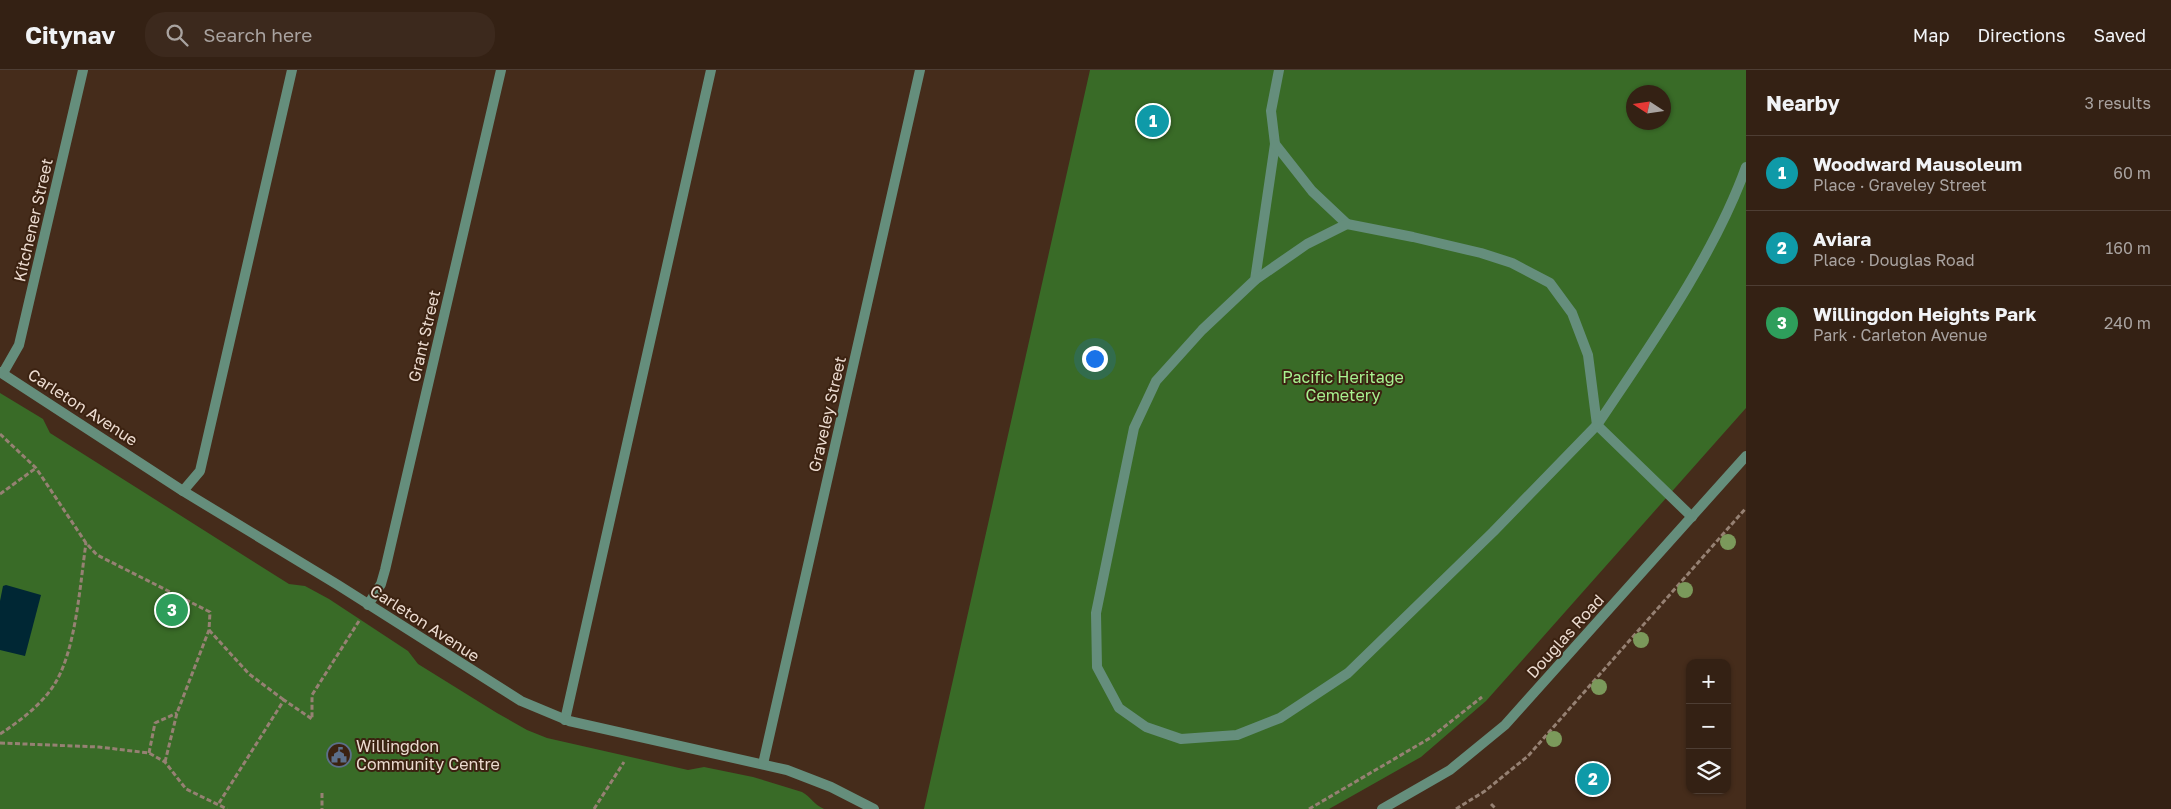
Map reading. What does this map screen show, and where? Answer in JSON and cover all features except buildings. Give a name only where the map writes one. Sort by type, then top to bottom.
[{"type":"street","name":"Kitchener Street","points":[[1,372],[19,345],[83,70]]},
{"type":"street","points":[[183,492],[200,471],[292,70]]},
{"type":"street","name":"Grant Street","points":[[368,605],[381,584],[385,570],[501,70]]},
{"type":"street","points":[[565,720],[711,70]]},
{"type":"street","name":"Graveley Street","points":[[763,764],[920,70]]},
{"type":"street","points":[[1255,280],[1275,144],[1271,111],[1279,70]]},
{"type":"street","points":[[1275,144],[1312,191],[1347,224],[1481,253],[1512,263],[1550,283],[1572,313],[1588,355],[1597,425],[1692,517]]},
{"type":"street","points":[[1347,224],[1306,244],[1255,280],[1202,330],[1156,382],[1134,428],[1096,613],[1097,667],[1119,708],[1146,727],[1181,739],[1237,735],[1280,718],[1348,673],[1486,539],[1597,425],[1697,268],[1734,200],[1746,167]]},
{"type":"street","name":"Carleton Avenue","points":[[1,372],[183,492],[521,701],[565,720],[763,764],[802,775],[874,809]]},
{"type":"street","name":"Douglas Road","points":[[1382,809],[1450,770],[1505,724],[1746,456]]},
{"type":"path","points":[[0,434],[36,468],[86,543],[97,554],[210,612],[209,630],[177,713],[165,762]]},
{"type":"path","points":[[0,494],[36,468]]},
{"type":"path","points":[[1456,809],[1485,791],[1528,756],[1746,508]]},
{"type":"path","points":[[0,734],[22,720],[54,685],[72,636],[86,543]]},
{"type":"path","points":[[209,630],[249,674],[312,719],[312,695],[368,605]]},
{"type":"path","points":[[1309,809],[1430,738],[1482,697]]},
{"type":"path","points":[[219,804],[284,700]]},
{"type":"path","points":[[150,753],[155,723],[177,713]]},
{"type":"path","points":[[0,743],[99,747],[150,753],[165,762],[186,789],[228,809]]},
{"type":"path","points":[[594,809],[624,762]]},
{"type":"path","points":[[322,793],[322,809]]},
{"type":"path","points":[[1492,804],[1496,809]]},
{"type":"green space","name":"Pacific Heritage Cemetery","points":[[1090,70],[1746,70],[1746,408],[1486,701],[1421,757],[1329,809],[924,809]]},
{"type":"green space","points":[[0,393],[43,419],[50,433],[289,584],[305,586],[329,599],[408,651],[418,664],[527,730],[547,738],[688,770],[704,767],[753,777],[802,792],[824,809],[0,809]]},
{"type":"water","points":[[6,585],[41,595],[25,656],[0,650],[0,601],[3,586]]},
{"type":"place","name":"Woodward Mausoleum","points":[[1153,121]]},
{"type":"place","name":"Willingdon Heights Park","points":[[172,610]]},
{"type":"place","name":"Willingdon Community Centre","points":[[339,755]]},
{"type":"place","name":"Aviara","points":[[1593,779]]}]
